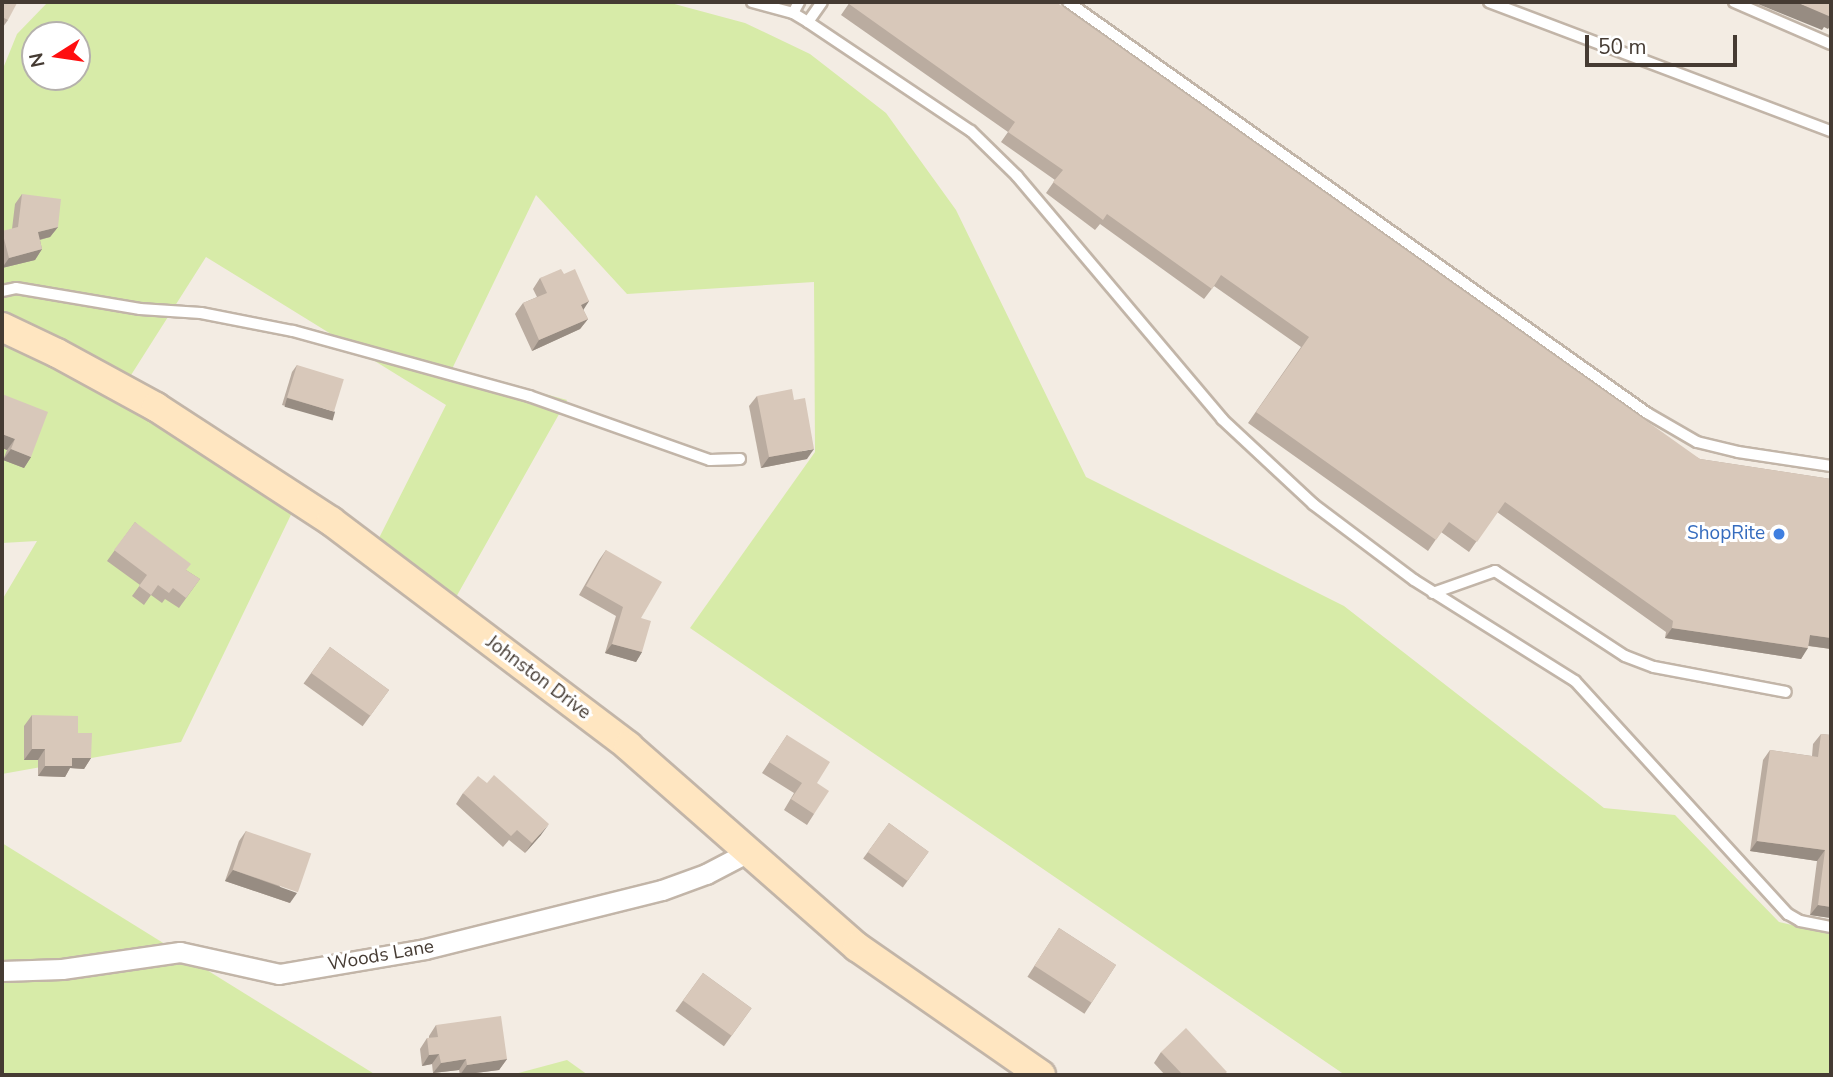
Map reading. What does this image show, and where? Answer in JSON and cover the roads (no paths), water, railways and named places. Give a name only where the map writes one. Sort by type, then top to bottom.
[{"type":"street","name":"Johnston Drive","points":[[2,327],[57,353],[156,407],[331,521],[628,746],[857,947],[1041,1075]]},
{"type":"street","name":"Woods Lane","points":[[2,971],[62,969],[180,952],[279,974],[425,949],[662,890],[706,874],[748,852]]},
{"type":"lane","points":[[752,2],[793,13],[971,131],[1017,176],[1222,419],[1313,504],[1433,593],[1575,681],[1788,914],[1800,922],[1831,927]]},
{"type":"lane","points":[[793,13],[799,2]]},
{"type":"lane","points":[[808,22],[821,2]]},
{"type":"lane","points":[[1068,2],[1647,413],[1697,442],[1738,452],[1831,466]]},
{"type":"lane","points":[[1489,2],[1831,131]]},
{"type":"lane","points":[[1734,2],[1831,44]]},
{"type":"lane","points":[[2,291],[16,288],[117,306],[201,313],[293,331],[528,396],[709,460],[740,459]]},
{"type":"lane","points":[[1433,593],[1494,571],[1625,656],[1654,667],[1786,692]]},
{"type":"place","name":"ShopRite","points":[[1779,534]]}]
